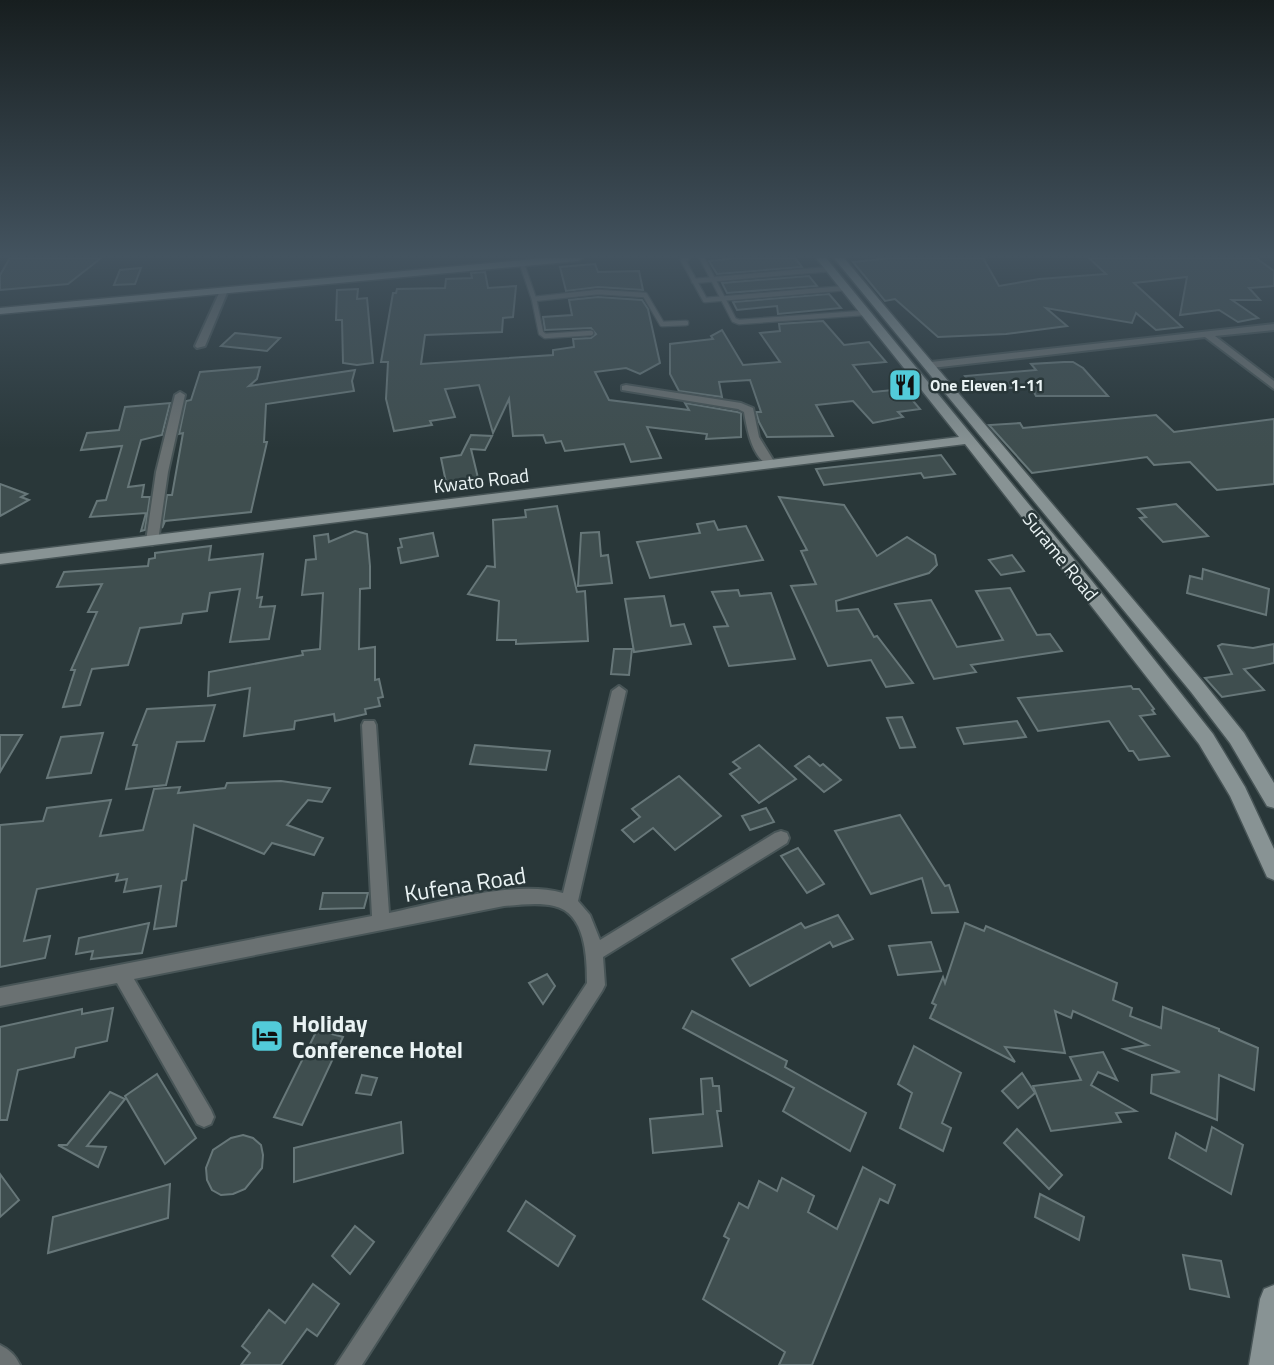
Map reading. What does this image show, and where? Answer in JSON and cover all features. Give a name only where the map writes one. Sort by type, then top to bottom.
[{"type":"street","points":[[200,346],[211,322]]},
{"type":"street","name":"Surame Road","points":[[870,322],[1206,739],[1238,793],[1274,871]]},
{"type":"street","name":"Surame Road","points":[[889,322],[931,365],[1198,687],[1237,738],[1274,800]]},
{"type":"street","points":[[931,365],[1274,327]]},
{"type":"street","points":[[1205,333],[1274,386]]},
{"type":"street","points":[[626,388],[741,405],[749,410],[754,437],[770,463]]},
{"type":"street","points":[[152,541],[162,472],[180,394]]},
{"type":"street","name":"Kwato Road","points":[[0,559],[967,440]]},
{"type":"street","points":[[348,1365],[596,985],[596,953],[587,927],[569,904],[619,691]]},
{"type":"street","points":[[369,725],[381,922]]},
{"type":"street","points":[[596,953],[781,838]]},
{"type":"street","name":"Kufena Road","points":[[0,997],[503,898],[544,898],[569,904]]},
{"type":"street","points":[[121,973],[204,1117]]},
{"type":"street","points":[[1264,1365],[1274,1300]]},
{"type":"street","points":[[0,1357],[8,1365]]},
{"type":"lane","points":[[539,322],[541,333],[545,336],[592,332]]},
{"type":"lane","points":[[661,322],[662,324],[686,323]]},
{"type":"building","points":[[342,322],[369,322],[373,363],[343,363]]},
{"type":"building","points":[[388,322],[503,322],[502,332],[425,335],[421,364],[553,355],[553,350],[574,347],[573,339],[591,338],[596,334],[591,328],[545,330],[544,322],[651,322],[660,363],[640,374],[626,368],[595,372],[609,400],[689,410],[685,403],[741,413],[741,437],[706,439],[707,434],[647,427],[661,458],[631,462],[624,444],[565,451],[561,441],[546,443],[543,435],[513,436],[509,399],[493,433],[479,385],[445,389],[455,417],[430,421],[432,425],[394,431],[386,399],[388,362],[381,362]]},
{"type":"building","points":[[824,322],[844,345],[869,342],[886,362],[853,365],[873,392],[903,389],[920,409],[898,412],[903,417],[873,423],[853,401],[816,405],[833,436],[767,437],[756,412],[761,412],[750,380],[719,382],[722,397],[679,391],[670,374],[670,344],[713,339],[711,336],[722,330],[743,365],[780,362],[760,333],[780,331],[779,324]]},
{"type":"building","points":[[921,322],[1062,322],[1067,326],[1006,334],[938,337]]},
{"type":"building","points":[[1146,322],[1176,322],[1182,327],[1156,330]]},
{"type":"building","points":[[235,333],[280,338],[267,351],[221,346]]},
{"type":"building","points":[[1073,362],[1083,368],[1108,396],[1036,396],[1031,386],[977,391],[965,376],[1036,370],[1031,364]]},
{"type":"building","points":[[260,367],[257,379],[249,386],[355,370],[352,381],[354,391],[266,404],[264,442],[267,442],[251,512],[165,521],[162,528],[167,495],[172,495],[186,401],[191,400],[200,372]]},
{"type":"building","points":[[170,403],[162,435],[141,440],[128,487],[144,485],[142,497],[150,497],[145,530],[141,531],[146,513],[90,517],[97,501],[106,500],[122,446],[81,450],[87,433],[119,430],[125,407]]},
{"type":"building","points":[[1156,415],[1174,432],[1274,419],[1274,484],[1217,490],[1190,462],[1154,465],[1147,457],[1032,473],[989,425],[1020,423],[1023,428]]},
{"type":"building","points":[[471,435],[492,436],[485,450],[471,449],[479,482],[447,487],[441,458],[461,455]]},
{"type":"building","points":[[941,455],[955,474],[924,478],[921,473],[824,485],[816,469]]},
{"type":"building","points":[[0,484],[27,494],[21,497],[29,500],[0,516]]},
{"type":"building","points":[[779,497],[844,505],[877,556],[907,537],[935,555],[937,565],[929,573],[836,601],[837,611],[858,609],[874,637],[877,636],[913,683],[886,687],[871,660],[828,666],[791,586],[816,584],[801,551],[807,550]]},
{"type":"building","points":[[1176,504],[1208,536],[1163,542],[1140,518],[1146,517],[1138,509]]},
{"type":"building","points":[[557,506],[577,592],[585,591],[588,641],[516,644],[516,640],[497,640],[499,601],[468,594],[487,566],[495,567],[493,520],[526,517],[525,510]]},
{"type":"building","points":[[714,521],[718,530],[746,526],[763,560],[650,578],[637,542],[700,533],[697,524]]},
{"type":"building","points":[[355,531],[367,534],[370,566],[370,588],[360,589],[359,649],[375,647],[375,680],[379,679],[383,697],[378,698],[380,706],[365,709],[366,714],[335,721],[334,714],[295,721],[294,729],[244,736],[250,688],[208,696],[209,672],[303,655],[302,651],[320,649],[323,593],[302,595],[306,560],[316,559],[314,536],[328,534],[329,542]]},
{"type":"building","points":[[599,532],[601,556],[608,555],[612,583],[578,586],[581,533]]},
{"type":"building","points":[[433,533],[438,556],[401,563],[398,548],[402,547],[400,539]]},
{"type":"building","points":[[211,546],[209,560],[263,554],[257,598],[262,597],[260,607],[275,606],[269,639],[230,642],[240,589],[210,593],[207,611],[183,614],[181,623],[140,628],[128,665],[92,669],[80,705],[63,707],[75,670],[71,670],[97,612],[88,612],[102,584],[57,587],[64,572],[148,566],[149,559],[155,558],[155,553]]},
{"type":"building","points":[[1012,555],[1024,571],[1001,575],[989,560]]},
{"type":"building","points":[[1203,569],[1269,589],[1266,615],[1187,593],[1190,576],[1202,579]]},
{"type":"building","points":[[1010,588],[1037,635],[1050,634],[1062,651],[971,665],[976,672],[934,679],[895,604],[931,600],[957,647],[1003,640],[976,591]]},
{"type":"building","points":[[738,590],[740,596],[771,593],[795,659],[729,666],[714,627],[728,626],[712,592]]},
{"type":"building","points":[[664,596],[671,626],[684,624],[691,644],[634,652],[625,599]]},
{"type":"building","points":[[1222,644],[1253,648],[1274,644],[1274,663],[1244,669],[1264,690],[1222,697],[1205,678],[1232,674],[1218,646]]},
{"type":"building","points":[[614,649],[632,649],[629,675],[611,674]]},
{"type":"building","points":[[1131,686],[1133,689],[1139,689],[1154,709],[1152,710],[1155,714],[1140,716],[1169,756],[1139,760],[1133,751],[1129,751],[1109,721],[1038,731],[1018,698]]},
{"type":"building","points":[[215,705],[204,741],[177,742],[166,785],[126,789],[137,745],[133,745],[147,709]]},
{"type":"building","points":[[902,717],[915,747],[900,748],[887,718]]},
{"type":"building","points":[[1017,721],[1026,737],[964,744],[957,728]]},
{"type":"building","points":[[103,733],[91,773],[47,778],[61,737]]},
{"type":"building","points":[[0,735],[22,735],[0,772]]},
{"type":"building","points":[[475,745],[550,751],[546,770],[470,764]]},
{"type":"building","points":[[759,745],[796,779],[759,803],[730,774],[740,768],[733,762]]},
{"type":"building","points":[[809,756],[841,780],[824,792],[795,766]]},
{"type":"building","points":[[679,776],[721,816],[675,850],[653,828],[634,842],[622,830],[640,817],[632,809]]},
{"type":"building","points":[[281,781],[330,788],[322,802],[308,800],[287,825],[323,838],[314,855],[272,843],[264,854],[194,825],[176,926],[154,929],[161,886],[124,892],[127,879],[116,881],[118,874],[37,889],[24,941],[50,936],[45,958],[0,967],[0,825],[43,821],[47,808],[111,800],[100,836],[143,830],[154,789],[180,787],[178,793],[225,788],[227,783]]},
{"type":"building","points":[[766,808],[774,822],[750,830],[742,816]]},
{"type":"building","points":[[900,815],[945,886],[949,885],[958,912],[932,913],[922,878],[871,894],[835,831]]},
{"type":"building","points":[[798,848],[824,884],[807,893],[781,856]]},
{"type":"building","points":[[323,893],[368,893],[364,908],[320,909]]},
{"type":"building","points":[[838,915],[853,939],[833,947],[830,942],[750,986],[732,959],[801,923],[805,928]]},
{"type":"building","points":[[149,923],[142,953],[91,959],[93,951],[76,954],[79,938]]},
{"type":"building","points":[[965,923],[984,931],[986,926],[1117,983],[1113,1000],[1132,1008],[1130,1016],[1161,1028],[1163,1007],[1258,1048],[1254,1090],[1219,1075],[1217,1120],[1151,1093],[1152,1075],[1180,1072],[1124,1049],[1148,1045],[1073,1011],[1071,1018],[1055,1011],[1065,1053],[1005,1047],[1015,1062],[930,1018],[936,1005],[932,1003],[943,977],[945,983]]},
{"type":"building","points":[[931,942],[941,971],[898,975],[889,946]]},
{"type":"building","points":[[547,974],[555,986],[543,1004],[529,983]]},
{"type":"building","points":[[113,1008],[107,1041],[76,1048],[74,1057],[18,1070],[7,1120],[0,1120],[0,1027],[82,1009],[82,1014]]},
{"type":"building","points":[[692,1011],[787,1061],[785,1067],[866,1113],[850,1151],[783,1111],[794,1088],[683,1028]]},
{"type":"building","points":[[317,1030],[343,1037],[302,1125],[274,1117]]},
{"type":"building","points":[[914,1046],[961,1073],[942,1123],[951,1128],[943,1151],[900,1128],[912,1093],[898,1084]]},
{"type":"building","points":[[1103,1052],[1117,1080],[1098,1072],[1091,1085],[1136,1111],[1116,1113],[1121,1122],[1051,1131],[1033,1086],[1081,1080],[1070,1057]]},
{"type":"building","points":[[1022,1073],[1035,1093],[1018,1108],[1002,1091]]},
{"type":"building","points":[[157,1074],[196,1138],[165,1164],[125,1096]]},
{"type":"building","points":[[362,1075],[377,1078],[371,1095],[356,1093]]},
{"type":"building","points":[[712,1078],[713,1086],[719,1086],[721,1111],[717,1111],[722,1146],[653,1153],[650,1119],[703,1114],[701,1079]]},
{"type":"building","points":[[110,1092],[125,1099],[87,1146],[106,1147],[98,1167],[58,1145],[67,1145]]},
{"type":"building","points":[[401,1122],[403,1153],[294,1182],[294,1148]]},
{"type":"building","points":[[1212,1127],[1243,1145],[1231,1194],[1169,1158],[1176,1133],[1206,1151]]},
{"type":"building","points":[[1017,1129],[1062,1175],[1049,1189],[1004,1143]]},
{"type":"building","points":[[243,1135],[253,1138],[261,1145],[262,1168],[245,1189],[221,1195],[212,1190],[207,1180],[206,1168],[213,1150],[231,1138]]},
{"type":"building","points":[[863,1167],[895,1185],[888,1203],[880,1199],[812,1365],[779,1365],[785,1352],[703,1299],[729,1239],[724,1236],[739,1203],[748,1208],[759,1181],[777,1191],[782,1178],[814,1196],[808,1212],[837,1229]]},
{"type":"building","points":[[0,1174],[19,1200],[0,1217]]},
{"type":"building","points":[[170,1184],[168,1218],[48,1253],[53,1217]]},
{"type":"building","points":[[1040,1194],[1084,1217],[1079,1240],[1035,1217]]},
{"type":"building","points":[[526,1201],[575,1236],[558,1266],[508,1231]]},
{"type":"building","points":[[355,1226],[374,1242],[350,1274],[332,1256]]},
{"type":"building","points":[[1183,1255],[1221,1261],[1229,1297],[1190,1289]]},
{"type":"building","points":[[313,1284],[339,1304],[317,1336],[307,1329],[281,1365],[241,1365],[250,1353],[242,1346],[269,1310],[285,1323]]},
{"type":"place","name":"One Eleven 1-11","points":[[905,385]]},
{"type":"place","name":"Holiday Conference Hotel","points":[[267,1036]]}]
